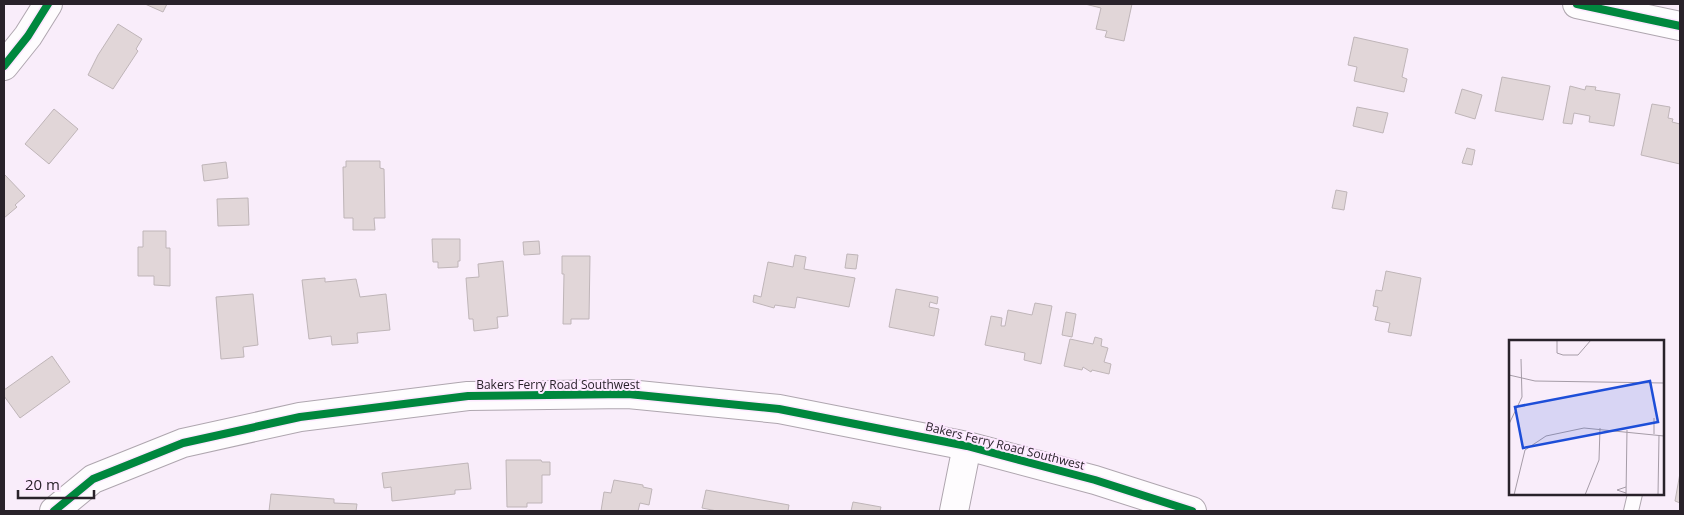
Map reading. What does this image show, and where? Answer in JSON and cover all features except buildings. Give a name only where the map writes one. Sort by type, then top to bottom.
[{"type":"street","points":[[4,66],[28,36],[48,4]]},
{"type":"street","points":[[1577,4],[1680,26]]},
{"type":"street","name":"Bakers Ferry Road Southwest","points":[[54,511],[93,479],[183,443],[300,417],[468,396],[628,394],[769,408],[966,446],[1095,480],[1192,511]]},
{"type":"street","points":[[954,511],[966,446]]},
{"type":"lane","points":[[1631,511],[1635,495]]},
{"type":"cycle path","points":[[4,66],[28,36],[48,4]]},
{"type":"cycle path","points":[[1577,4],[1680,26]]},
{"type":"cycle path","points":[[54,511],[93,479],[183,443],[300,417],[468,396],[628,394],[779,409],[967,446],[1095,480],[1192,511]]}]
